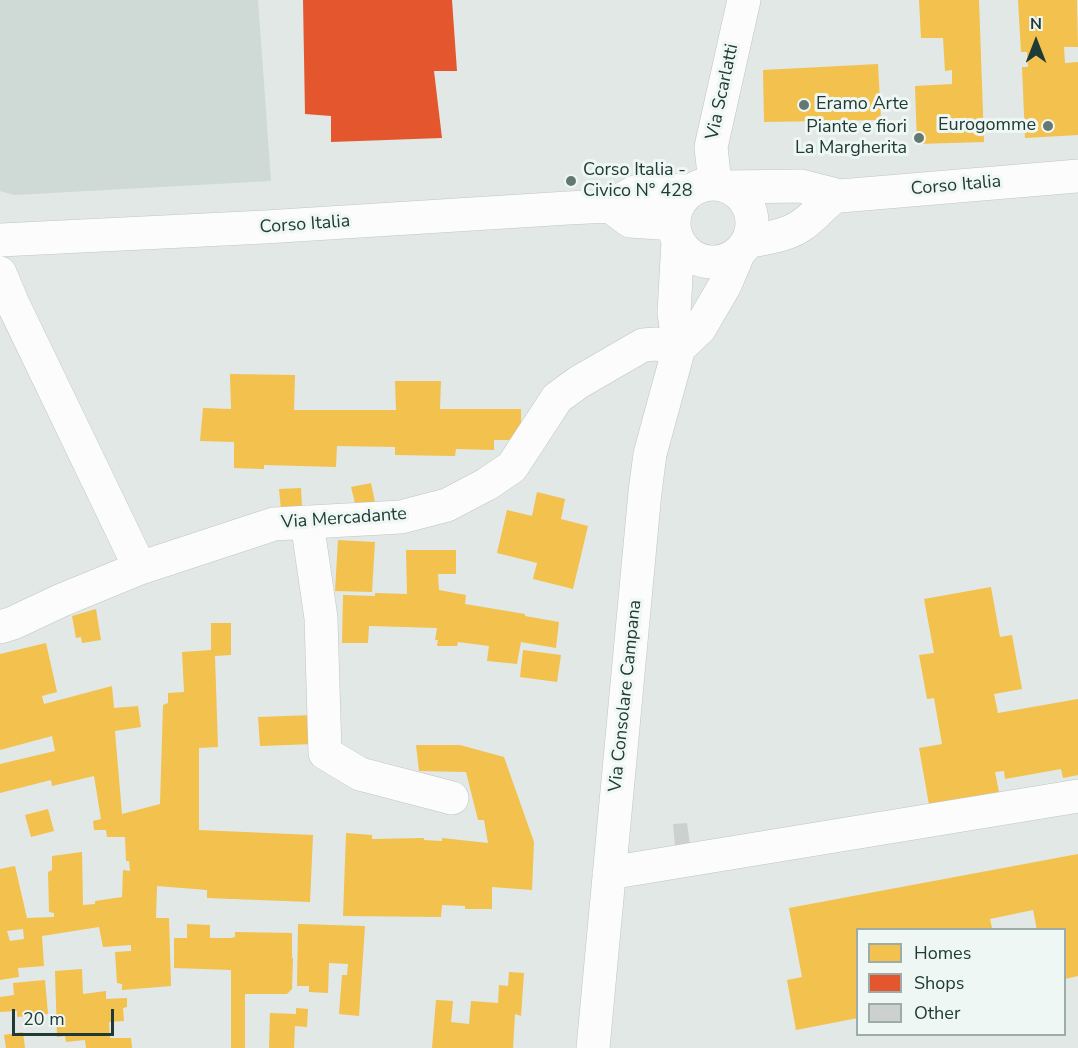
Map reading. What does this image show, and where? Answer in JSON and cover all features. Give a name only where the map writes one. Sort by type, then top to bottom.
[{"type":"street","name":"Via Scarlatti","points":[[711,187],[711,147],[744,0]]},
{"type":"street","name":"Corso Italia","points":[[0,240],[610,206],[635,192],[659,190],[801,186],[835,196],[1078,176]]},
{"type":"street","points":[[679,348],[700,328],[725,285],[743,247],[752,230],[750,210],[739,194],[711,187],[682,200],[676,212],[676,232],[685,250],[694,257],[717,262],[729,258],[743,247],[783,235],[802,226],[835,196]]},
{"type":"street","points":[[610,206],[630,220],[676,232]]},
{"type":"street","name":"Via Consolare Campana","points":[[592,1048],[650,454],[679,348],[674,313],[676,232]]},
{"type":"street","points":[[0,273],[140,568]]},
{"type":"street","name":"Via Mercadante","points":[[0,627],[140,568],[274,524],[400,517],[447,505],[487,484],[512,467],[557,398],[579,382],[643,345],[656,344],[679,348]]},
{"type":"street","points":[[307,522],[321,618],[325,753],[360,774],[452,798]]},
{"type":"street","points":[[609,873],[1078,796]]},
{"type":"shaded area","points":[[0,0],[258,0],[271,181],[14,195],[0,191]]},
{"type":"building: Homes","points":[[919,0],[979,0],[984,142],[917,144],[915,86],[952,84],[952,70],[945,71],[943,38],[921,38]]},
{"type":"building: Homes","points":[[1018,0],[1077,0],[1078,47],[1064,47],[1065,63],[1078,62],[1078,135],[1025,138],[1022,67],[1028,67],[1027,52],[1021,52]]},
{"type":"building: Homes","points":[[878,64],[881,120],[764,122],[763,70]]},
{"type":"building: Homes","points":[[230,374],[295,375],[294,410],[396,410],[395,381],[441,381],[440,409],[521,409],[521,426],[509,440],[494,440],[494,450],[456,449],[455,456],[395,455],[395,447],[337,446],[336,467],[264,465],[264,469],[234,468],[234,442],[200,441],[203,408],[231,409]]},
{"type":"building: Homes","points":[[371,483],[376,507],[357,511],[351,487]]},
{"type":"building: Homes","points":[[301,488],[302,507],[281,509],[279,489]]},
{"type":"building: Homes","points":[[537,492],[565,499],[561,519],[588,526],[573,589],[533,579],[537,563],[497,553],[507,510],[532,516]]},
{"type":"building: Homes","points":[[338,540],[375,542],[372,592],[335,591]]},
{"type":"building: Homes","points":[[406,550],[456,550],[456,574],[438,574],[439,590],[466,595],[465,604],[559,622],[556,648],[521,642],[517,664],[487,661],[489,646],[458,642],[457,646],[437,646],[438,640],[435,640],[437,628],[369,626],[368,643],[342,643],[343,595],[407,594]]},
{"type":"building: Homes","points":[[991,587],[1000,637],[1012,635],[1022,689],[994,694],[998,713],[1078,699],[1078,775],[1063,778],[1061,769],[1005,779],[1004,771],[995,772],[999,792],[929,805],[919,748],[942,744],[934,698],[927,699],[919,655],[934,653],[924,599]]},
{"type":"building: Homes","points":[[96,609],[101,640],[82,643],[81,637],[76,638],[72,616]]},
{"type":"building: Homes","points":[[211,623],[231,623],[231,655],[215,656],[218,747],[199,748],[199,830],[313,835],[310,902],[207,898],[207,890],[157,886],[156,918],[169,918],[171,986],[122,990],[122,984],[117,983],[115,952],[131,951],[131,945],[103,947],[99,927],[42,936],[44,966],[18,968],[19,977],[0,980],[0,869],[15,866],[27,918],[54,917],[54,913],[49,912],[48,872],[52,870],[52,856],[82,852],[83,905],[122,897],[123,870],[130,871],[129,861],[126,861],[125,837],[107,837],[106,830],[94,830],[93,821],[101,819],[94,776],[52,786],[51,780],[0,793],[0,764],[55,751],[52,736],[0,750],[0,654],[46,643],[57,692],[42,696],[44,704],[112,686],[114,708],[138,706],[141,727],[115,731],[122,814],[160,804],[163,705],[168,703],[168,693],[184,692],[182,652],[211,650]],"holes":[[[23,929],[24,939],[10,941],[7,931]]]},
{"type":"building: Homes","points":[[523,650],[561,655],[557,682],[520,677]]},
{"type":"building: Homes","points":[[313,715],[314,744],[260,746],[258,717]]},
{"type":"building: Homes","points":[[416,745],[460,745],[504,757],[534,842],[532,890],[492,887],[492,909],[465,909],[465,906],[442,905],[441,917],[343,916],[346,833],[372,835],[372,839],[424,838],[424,840],[442,841],[442,838],[488,843],[484,820],[478,820],[466,772],[419,771]]},
{"type":"building: Homes","points":[[48,809],[54,831],[31,837],[25,815]]},
{"type":"building: Homes","points":[[1078,854],[1078,976],[1066,979],[1066,928],[1037,928],[1033,910],[990,919],[992,928],[856,928],[856,1018],[796,1030],[787,980],[802,977],[789,908]]},
{"type":"building: Homes","points":[[187,924],[210,925],[210,938],[231,938],[235,937],[235,932],[292,933],[292,989],[287,994],[245,994],[245,1048],[231,1048],[231,970],[174,968],[174,938],[187,938]]},
{"type":"building: Homes","points":[[298,924],[365,926],[359,1016],[339,1014],[342,975],[347,975],[348,964],[329,963],[328,993],[309,992],[309,986],[297,986]]},
{"type":"building: Homes","points":[[82,969],[83,994],[106,991],[106,999],[127,998],[127,1007],[123,1008],[124,1021],[109,1022],[110,1038],[131,1038],[132,1048],[86,1048],[85,1040],[66,1042],[65,1036],[57,1037],[55,971]]},
{"type":"building: Homes","points":[[509,972],[524,973],[521,1016],[515,1014],[513,1048],[432,1048],[436,1000],[453,1001],[451,1022],[469,1024],[471,1001],[498,1003],[499,985],[508,986]]},
{"type":"building: Homes","points":[[45,980],[48,1014],[17,1017],[17,1011],[0,1012],[0,997],[14,995],[13,983]]},
{"type":"building: Homes","points":[[296,1008],[308,1009],[307,1027],[295,1026],[294,1048],[269,1048],[270,1013],[296,1014]]},
{"type":"building: Homes","points":[[23,1032],[25,1048],[6,1048],[4,1035]]},
{"type":"building: Shops","points":[[303,0],[452,0],[457,71],[434,71],[442,138],[331,142],[331,116],[305,114]]},
{"type":"building: Other","points":[[687,823],[690,845],[675,846],[673,824]]},
{"type":"place","name":"Eramo Arte","points":[[804,105]]},
{"type":"place","name":"Eurogomme","points":[[1048,126]]},
{"type":"place","name":"Piante e fiori La Margherita","points":[[919,138]]},
{"type":"place","name":"Corso Italia - Civico N° 428","points":[[571,181]]}]
